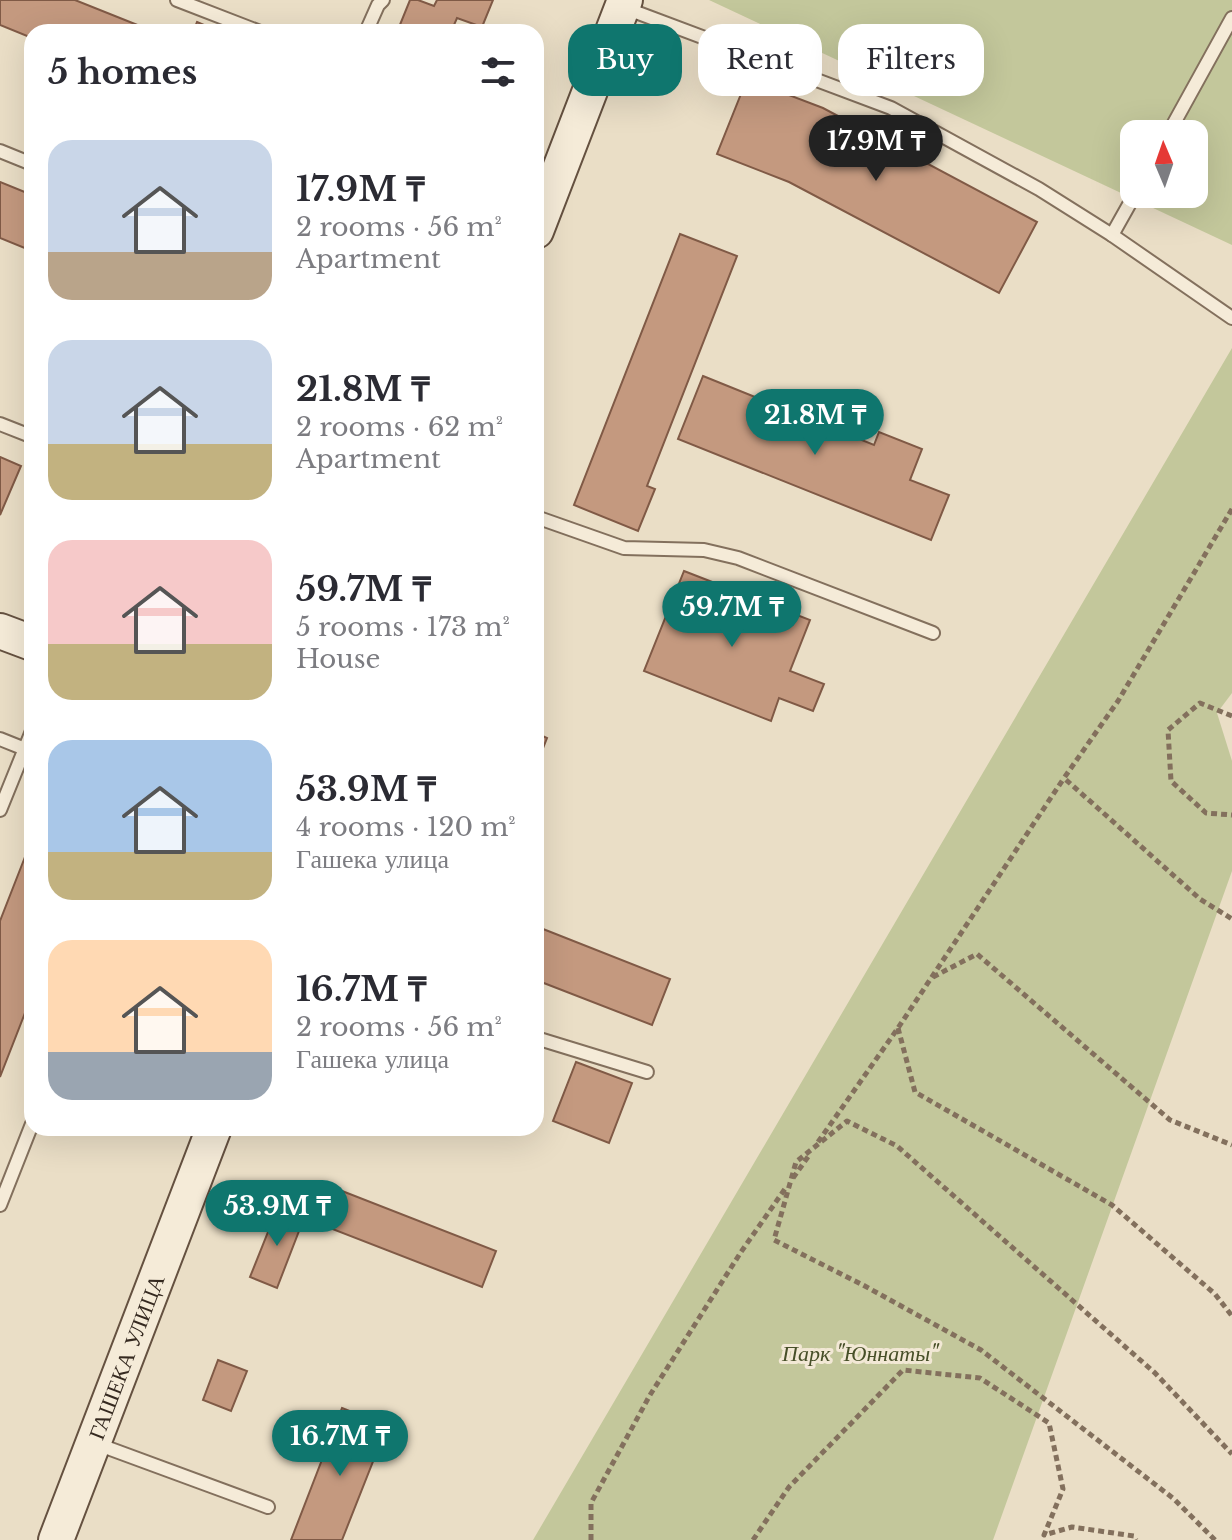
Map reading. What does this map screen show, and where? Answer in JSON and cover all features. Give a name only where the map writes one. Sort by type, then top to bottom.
[{"type":"main road","points":[[544,210],[623,3]]},
{"type":"main road","points":[[0,631],[24,640]]},
{"type":"main road","name":"ГАШЕКА УЛИЦА","points":[[56,1540],[211,1136]]},
{"type":"lane","points":[[177,0],[239,24]]},
{"type":"lane","points":[[370,24],[383,0]]},
{"type":"lane","points":[[623,3],[891,108],[1039,189],[1232,318]]},
{"type":"lane","points":[[1176,120],[1232,18]]},
{"type":"lane","points":[[0,151],[24,161]]},
{"type":"lane","points":[[1112,235],[1127,208]]},
{"type":"lane","points":[[0,424],[24,433]]},
{"type":"lane","points":[[544,520],[624,548],[704,550],[738,558],[933,633]]},
{"type":"lane","points":[[0,739],[24,749]]},
{"type":"lane","points":[[0,810],[24,751]]},
{"type":"lane","points":[[544,1040],[647,1072]]},
{"type":"lane","points":[[0,1205],[27,1136]]},
{"type":"lane","points":[[94,1443],[268,1507]]},
{"type":"path","points":[[932,977],[1118,701],[1232,509]]},
{"type":"path","points":[[1232,716],[1200,703],[1168,730],[1171,781],[1206,813],[1232,815]]},
{"type":"path","points":[[1064,778],[1200,899],[1232,919]]},
{"type":"path","points":[[814,1148],[898,1028],[928,979],[977,954],[1170,1120],[1232,1145]]},
{"type":"path","points":[[898,1028],[915,1092],[1112,1205],[1215,1294],[1232,1316]]},
{"type":"path","points":[[1215,1540],[1174,1499],[981,1350],[774,1240],[796,1162],[847,1121],[897,1146],[1155,1373],[1232,1454]]},
{"type":"path","points":[[591,1540],[591,1503],[650,1395],[741,1252],[790,1182]]},
{"type":"path","points":[[753,1540],[789,1487],[903,1370],[980,1378],[1049,1423],[1063,1489],[1042,1537]]},
{"type":"path","points":[[1042,1537],[1072,1527],[1134,1536],[1136,1540]]},
{"type":"green space","points":[[709,0],[1232,0],[1232,245],[1153,208],[1208,208],[1208,120],[1120,120],[1120,193],[914,96],[984,96],[984,24],[838,24],[838,60],[822,53],[822,24],[760,24]]},
{"type":"green space","name":"Парк \"Юннаты\"","points":[[1232,348],[1232,693],[1217,713],[1232,761],[1232,871],[993,1540],[533,1540]]},
{"type":"building","points":[[0,0],[75,0],[135,24],[24,24],[24,35],[0,25]]},
{"type":"building","points":[[410,0],[434,6],[437,0],[493,0],[483,24],[457,18],[454,24],[400,24]]},
{"type":"building","points":[[740,96],[792,96],[823,108],[1037,222],[999,293],[789,182],[717,154]]},
{"type":"building","points":[[0,182],[24,192],[24,248],[0,238]]},
{"type":"building","points":[[680,234],[737,256],[647,486],[655,489],[638,531],[574,505]]},
{"type":"building","points":[[703,376],[874,445],[879,432],[922,449],[910,480],[949,495],[931,540],[678,439]]},
{"type":"building","points":[[0,457],[21,466],[0,515]]},
{"type":"building","points":[[684,571],[810,620],[790,671],[824,684],[813,711],[779,698],[771,721],[644,671]]},
{"type":"building","points":[[24,860],[24,1016],[0,1077],[0,921]]},
{"type":"building","points":[[544,929],[670,979],[652,1025],[544,983]]},
{"type":"building","points":[[576,1062],[632,1083],[609,1143],[553,1121]]},
{"type":"building","points":[[319,1182],[496,1251],[482,1287],[304,1218]]},
{"type":"building","points":[[278,1207],[304,1218],[277,1288],[250,1277]]},
{"type":"building","points":[[218,1360],[247,1371],[231,1411],[203,1400]]},
{"type":"building","points":[[342,1408],[387,1426],[342,1540],[291,1540]]}]
